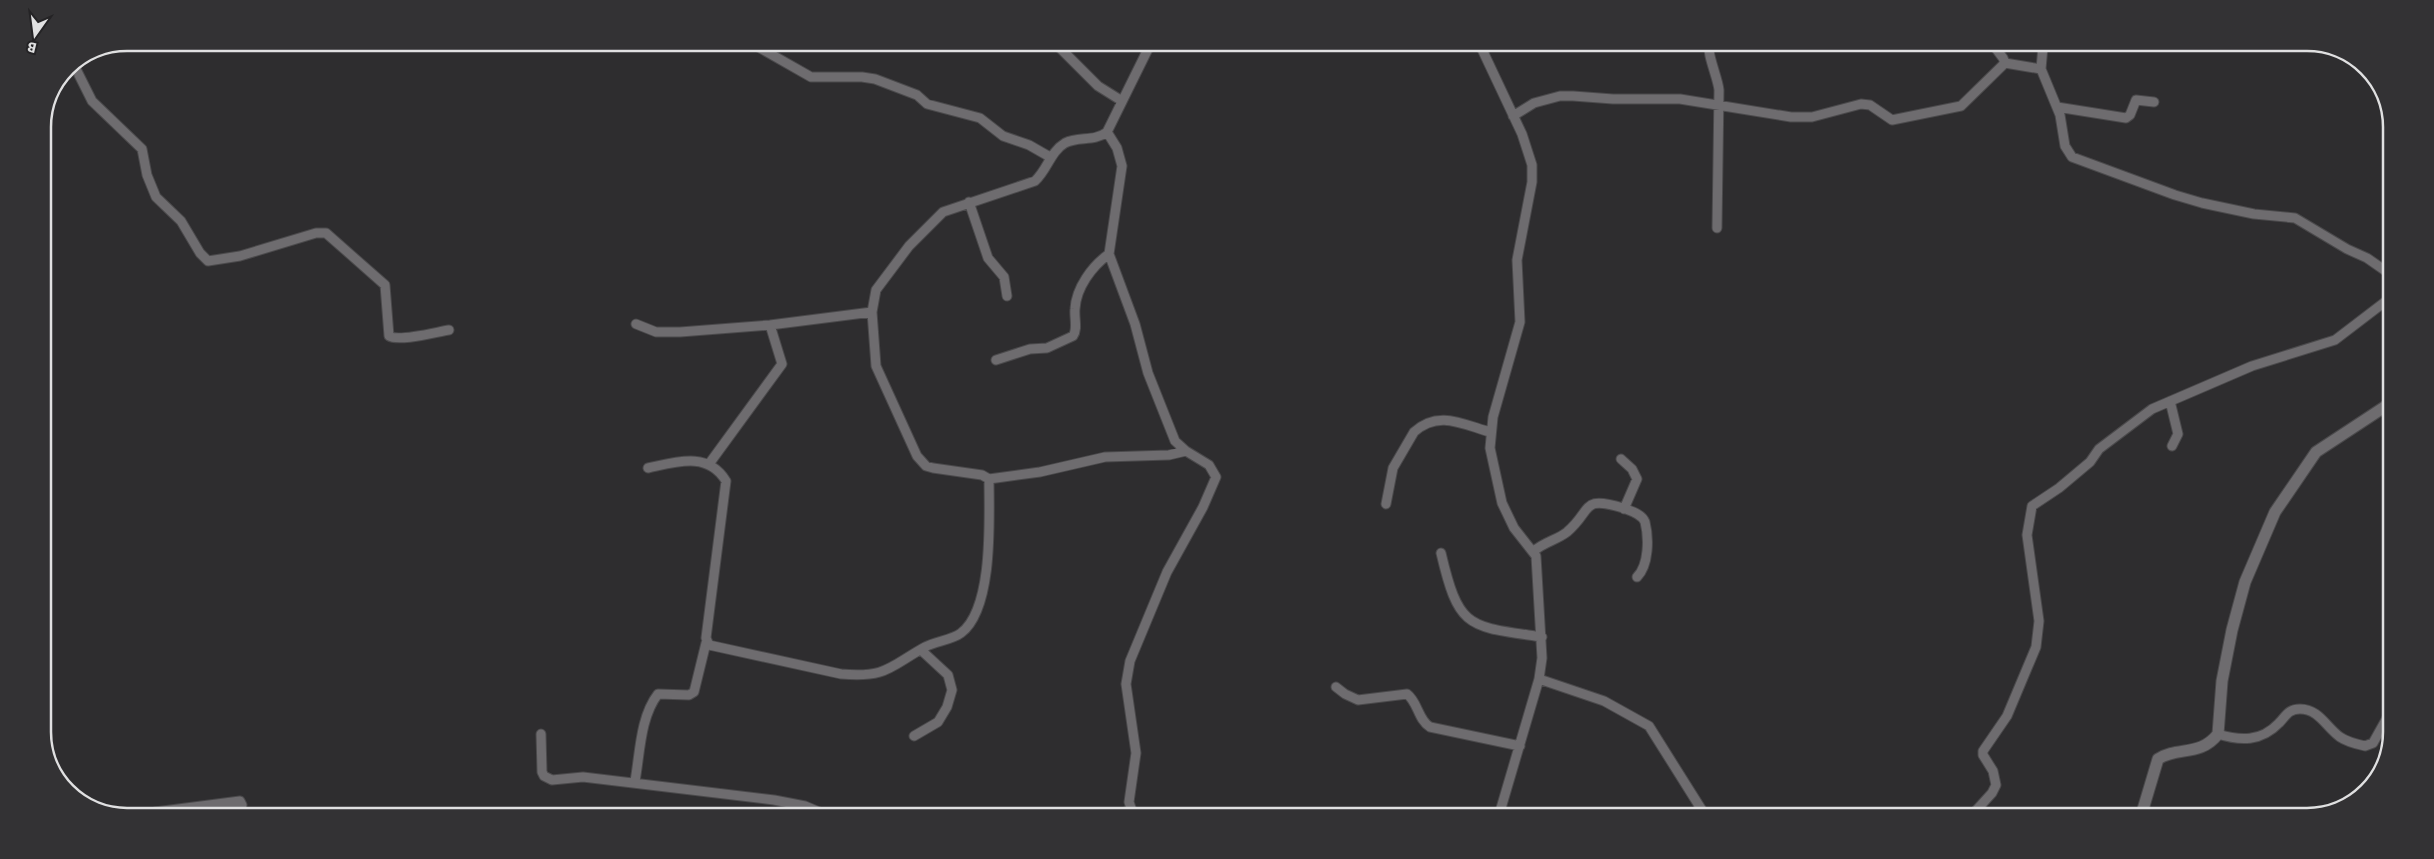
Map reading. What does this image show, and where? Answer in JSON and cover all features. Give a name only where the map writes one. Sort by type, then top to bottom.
[{"type":"street","points":[[766,51],[811,77],[862,77],[876,79],[917,95],[927,104],[975,116],[986,121],[1003,136],[1029,145],[1050,157]]},
{"type":"street","points":[[1063,51],[1098,86],[1122,102]]},
{"type":"street","points":[[1147,51],[1107,132],[1096,138],[1066,143],[1050,157],[1040,176],[1035,181],[969,202],[936,216],[910,246],[876,290],[872,312],[876,366],[917,456],[926,466],[933,468],[982,475],[988,479],[1040,472],[1105,457],[1169,455],[1186,451]]},
{"type":"street","points":[[1483,51],[1529,153],[1532,182],[1517,260],[1519,328],[1490,432],[1490,448],[1502,503],[1514,528],[1534,551],[1536,556],[1542,658],[1539,679],[1501,808]]},
{"type":"street","points":[[1709,51],[1708,55],[1717,71],[1719,82],[1717,228]]},
{"type":"street","points":[[1998,51],[2005,63]]},
{"type":"street","points":[[2042,51],[2040,70],[2056,107],[2065,146],[2072,157],[2202,203],[2254,214],[2295,218],[2347,249],[2367,258],[2383,269]]},
{"type":"street","points":[[1513,116],[1534,103],[1560,96],[1613,99],[1664,98],[1792,117],[1812,117],[1861,104],[1870,106],[1892,120],[1961,106],[2005,63]]},
{"type":"street","points":[[2005,63],[2040,70]]},
{"type":"street","points":[[76,71],[92,101],[142,148],[148,175],[156,197],[181,221],[200,253],[208,261],[240,256],[316,233],[326,233],[385,285],[389,336],[403,337],[449,330]]},
{"type":"street","points":[[2056,107],[2126,118],[2130,115],[2136,100],[2154,102]]},
{"type":"street","points":[[1107,132],[1117,148],[1122,166],[1109,254],[1135,324],[1148,373],[1175,441],[1186,451],[1209,465],[1216,478],[1203,508],[1167,572],[1130,661],[1126,684],[1136,753],[1130,792],[1132,808]]},
{"type":"street","points":[[969,202],[988,258],[1004,277],[1007,296]]},
{"type":"street","points":[[996,360],[1030,349],[1047,348],[1073,336],[1076,331],[1075,307],[1090,270],[1109,254]]},
{"type":"street","points":[[1978,808],[1995,788],[1996,779],[1982,755],[1983,750],[2007,716],[2018,687],[2031,662],[2037,640],[2039,620],[2027,535],[2032,506],[2059,488],[2090,462],[2099,449],[2152,409],[2270,359],[2334,340],[2383,303]]},
{"type":"street","points":[[636,324],[656,332],[666,333],[770,324],[872,312]]},
{"type":"street","points":[[709,464],[782,364],[770,324]]},
{"type":"street","points":[[2170,400],[2178,427],[2176,440],[2172,446]]},
{"type":"street","points":[[2143,808],[2158,759],[2165,755],[2201,748],[2218,734],[2222,681],[2232,630],[2245,582],[2275,512],[2316,452],[2383,408]]},
{"type":"street","points":[[1386,504],[1394,468],[1414,432],[1419,427],[1428,422],[1441,419],[1490,432]]},
{"type":"street","points":[[1621,459],[1632,469],[1636,479],[1624,509]]},
{"type":"street","points":[[635,781],[644,726],[653,701],[658,694],[689,695],[694,692],[706,643],[727,486],[723,476],[709,464],[684,460],[648,468]]},
{"type":"street","points":[[706,643],[734,651],[841,674],[859,676],[884,671],[898,665],[921,650],[960,635],[972,621],[977,611],[988,560],[990,519],[988,479]]},
{"type":"street","points":[[1534,551],[1546,541],[1566,533],[1585,509],[1596,503],[1603,502],[1644,518],[1646,527],[1645,559],[1641,573],[1637,577]]},
{"type":"street","points":[[1441,553],[1455,599],[1462,613],[1467,618],[1485,629],[1542,637]]},
{"type":"street","points":[[914,736],[938,722],[947,707],[952,690],[948,675],[921,650]]},
{"type":"street","points":[[1539,679],[1604,701],[1649,726],[1701,808]]},
{"type":"street","points":[[1336,687],[1358,700],[1407,694],[1425,724],[1430,727],[1520,746]]},
{"type":"street","points":[[2218,734],[2244,740],[2257,738],[2273,728],[2286,713],[2301,709],[2315,712],[2342,738],[2365,746],[2373,742],[2383,725]]},
{"type":"street","points":[[541,734],[542,772],[548,778],[583,777],[635,781],[788,802],[806,808]]},
{"type":"street","points":[[186,808],[240,801],[242,805],[240,808]]}]
